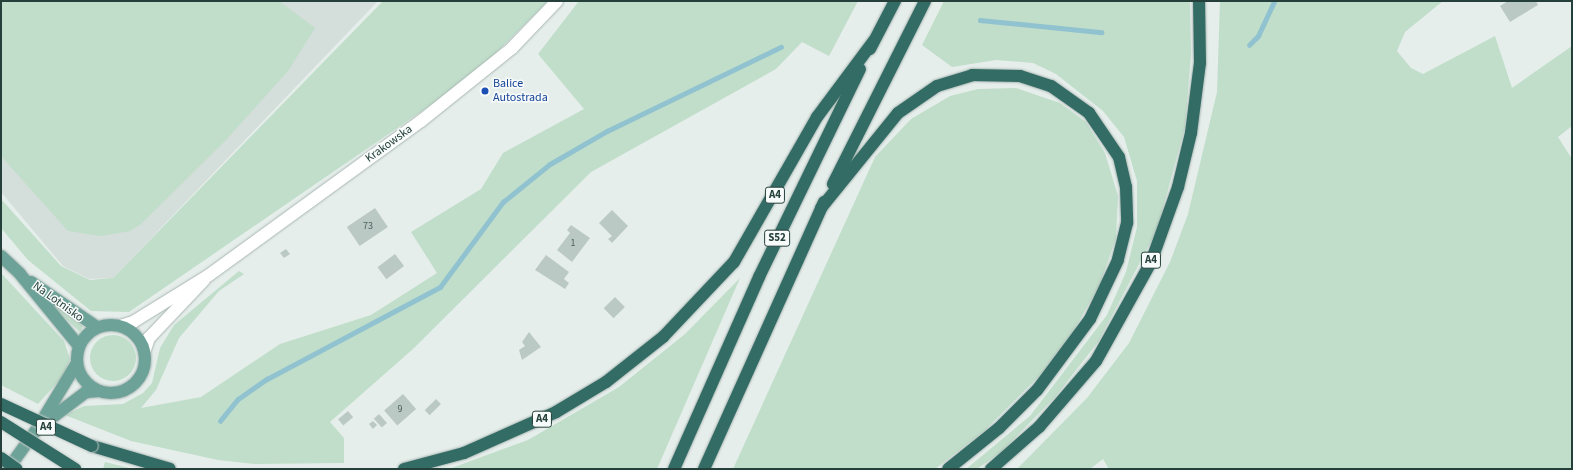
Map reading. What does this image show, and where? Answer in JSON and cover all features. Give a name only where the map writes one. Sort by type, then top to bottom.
[{"type":"highway","name":"A4","points":[[404,469],[471,450],[556,412],[606,382],[663,337],[734,262],[817,117],[873,42],[896,1]]},
{"type":"highway","points":[[821,208],[925,1]]},
{"type":"highway","name":"A4","points":[[991,469],[1039,427],[1096,361],[1151,262],[1178,187],[1191,133],[1200,63],[1199,1]]},
{"type":"highway","name":"S52","points":[[674,469],[759,276],[873,42]]},
{"type":"highway","points":[[821,208],[898,113],[924,92],[953,79],[1004,74],[1051,86],[1089,113],[1111,142],[1124,172],[1127,223],[1118,260],[1100,302],[1078,339],[1037,390],[999,428],[948,469]]},
{"type":"highway","name":"S52","points":[[704,469],[821,208]]},
{"type":"highway","name":"A4","points":[[1,404],[92,446],[170,469]]},
{"type":"highway","points":[[1,422],[75,469]]},
{"type":"highway","points":[[1,458],[17,469]]},
{"type":"main road","name":"Na Lotnisko","points":[[1,256],[20,274],[79,346]]},
{"type":"main road","name":"Na Lotnisko","points":[[20,274],[97,327]]},
{"type":"main road","points":[[8,469],[37,429],[77,363],[79,346],[97,327],[120,326],[136,335],[144,350],[142,375],[134,385],[111,393],[99,391],[86,392],[37,429]]},
{"type":"main road","points":[[77,363],[84,380],[99,391]]},
{"type":"street","name":"Krakowska","points":[[120,326],[133,322],[209,275],[470,83],[557,1]]},
{"type":"street","name":"Krakowska","points":[[144,350],[150,338],[209,275]]},
{"type":"shaded area","points":[[1,1],[378,1],[113,278],[89,279],[63,266],[1,192]]},
{"type":"green space","points":[[1,1],[279,1],[315,28],[288,71],[225,141],[141,224],[130,231],[101,236],[68,231],[1,156]]},
{"type":"green space","points":[[383,1],[548,1],[490,59],[435,102],[129,312],[91,311],[28,260],[1,228],[1,199],[61,266],[90,280],[113,278]]},
{"type":"green space","points":[[579,1],[858,1],[829,56],[802,42],[776,69],[591,172],[413,349],[330,422],[344,438],[344,463],[254,464],[218,460],[131,441],[65,415],[84,406],[123,404],[143,393],[152,383],[160,348],[174,325],[239,271],[244,274],[219,291],[179,338],[156,390],[141,408],[201,397],[280,344],[371,315],[437,273],[411,232],[481,189],[503,153],[584,109],[538,54]]},
{"type":"green space","points":[[944,1],[1190,1],[1191,55],[1185,127],[1157,230],[1098,342],[1055,397],[1002,451],[977,469],[966,469],[1030,416],[1107,315],[1126,272],[1137,227],[1137,181],[1124,137],[1103,111],[1056,74],[1033,63],[996,60],[952,67],[922,45]]},
{"type":"green space","points":[[1220,1],[1443,1],[1405,32],[1397,51],[1411,68],[1423,74],[1495,36],[1512,88],[1572,46],[1572,126],[1558,137],[1572,159],[1572,469],[1109,469],[1103,459],[1090,469],[1017,469],[1087,398],[1129,343],[1170,262],[1188,214],[1217,92]]},
{"type":"green space","points":[[1016,88],[1060,103],[1086,122],[1105,153],[1118,196],[1116,238],[1100,284],[1074,330],[1038,377],[984,431],[935,469],[733,469],[875,157],[911,119],[950,96],[978,89]]},
{"type":"green space","points":[[1,273],[64,341],[70,359],[65,374],[38,404],[1,385]]},
{"type":"green space","points":[[740,278],[657,469],[449,469],[528,440],[619,387],[685,334]]},
{"type":"green space","points":[[57,306],[83,326],[80,332],[55,309]]},
{"type":"green space","points":[[108,335],[118,335],[126,339],[132,345],[136,353],[136,363],[132,371],[126,377],[118,381],[108,381],[100,377],[94,371],[90,363],[90,353],[94,345],[100,339]]},
{"type":"green space","points":[[105,462],[133,469],[103,469]]},
{"type":"building","points":[[1508,1],[1536,1],[1538,5],[1510,22],[1500,6]]},
{"type":"building","points":[[375,208],[388,227],[360,246],[347,227]]},
{"type":"building","points":[[612,210],[628,226],[612,243],[608,239],[612,236],[599,223]]},
{"type":"building","points":[[571,225],[590,238],[572,262],[557,250],[570,233],[567,230]]},
{"type":"building","points":[[286,249],[290,254],[284,258],[280,253]]},
{"type":"building","points":[[395,254],[404,266],[386,279],[377,267]]},
{"type":"building","points":[[546,255],[569,272],[564,279],[569,283],[565,289],[535,270]]},
{"type":"building","points":[[615,297],[625,307],[614,318],[604,308]]},
{"type":"building","points":[[529,332],[541,347],[522,360],[519,350],[525,346],[522,342]]},
{"type":"building","points":[[403,394],[416,409],[397,425],[384,410]]},
{"type":"building","points":[[436,399],[441,404],[430,415],[425,410]]},
{"type":"building","points":[[348,411],[353,417],[343,425],[338,419]]},
{"type":"building","points":[[379,414],[387,423],[382,428],[374,419]]},
{"type":"building","points":[[373,421],[377,425],[373,429],[369,424]]},
{"type":"waterway","points":[[1249,45],[1258,36],[1274,1]]},
{"type":"waterway","points":[[980,20],[1101,32]]},
{"type":"waterway","points":[[220,421],[238,399],[267,379],[440,287],[503,202],[550,164],[607,131],[781,47]]},
{"type":"place","name":"Balice Autostrada","points":[[485,91]]}]
